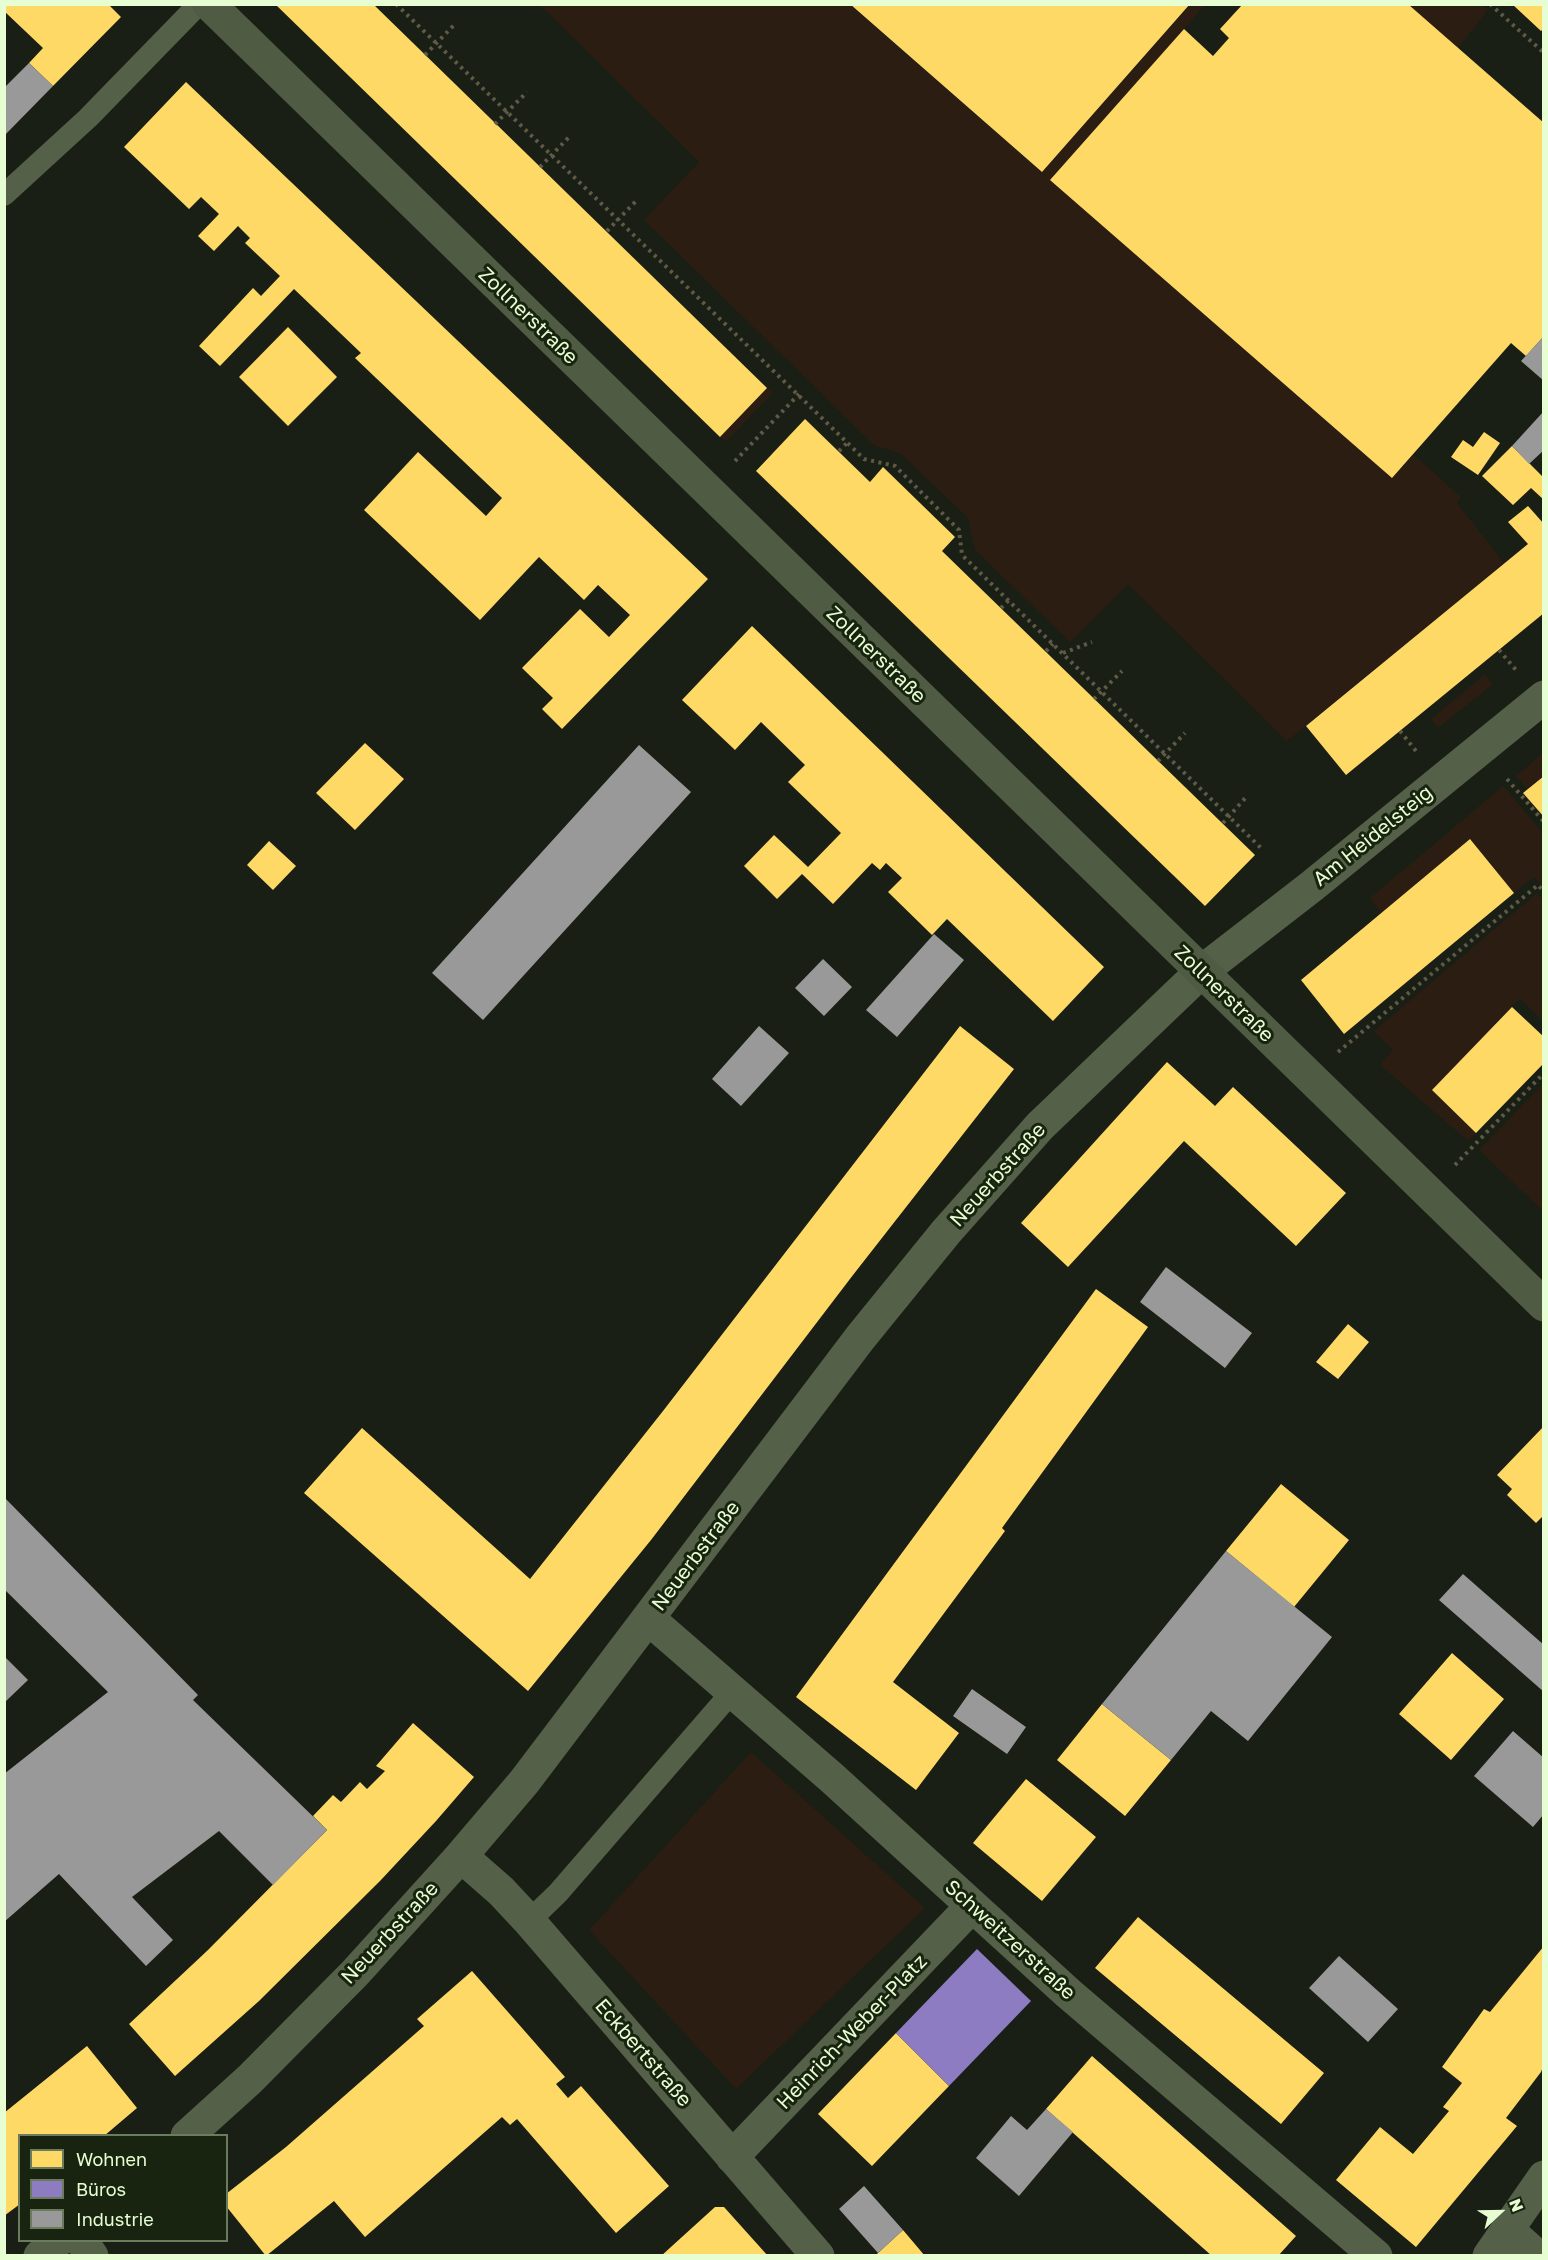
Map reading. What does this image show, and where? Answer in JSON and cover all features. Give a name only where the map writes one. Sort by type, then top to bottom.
[{"type":"street","name":"Zollnerstraße","points":[[208,5],[1544,1305]]},
{"type":"street","name":"Am Heidelsteig","points":[[1201,972],[1312,886],[1544,697]]},
{"type":"street","name":"Neuerbstraße","points":[[189,2134],[267,2062],[355,1973],[461,1856],[524,1782],[860,1338],[946,1232],[1040,1126],[1201,972]]},
{"type":"street","name":"Schweitzerstraße","points":[[649,1619],[832,1778],[1068,1993],[1376,2256]]},
{"type":"street","name":"Eckbertstraße","points":[[461,1856],[529,1921],[818,2256]]},
{"type":"street","name":"Heinrich-Weber-Platz","points":[[732,2157],[972,1906]]},
{"type":"street","points":[[1537,2256],[1498,2242],[1544,2177]]},
{"type":"street","points":[[40,2256],[58,2242]]},
{"type":"street","points":[[82,2242],[92,2256]]},
{"type":"lane","points":[[4,195],[208,5]]},
{"type":"lane","points":[[529,1921],[558,1893],[732,1692]]},
{"type":"path","points":[[396,4],[864,459],[895,466],[959,530],[962,555],[1263,850]]},
{"type":"path","points":[[1490,4],[1544,53]]},
{"type":"path","points":[[426,56],[456,23]]},
{"type":"path","points":[[495,124],[527,92]]},
{"type":"path","points":[[540,167],[571,135]]},
{"type":"path","points":[[607,231],[638,199]]},
{"type":"path","points":[[707,491],[799,394]]},
{"type":"path","points":[[838,452],[847,442]]},
{"type":"path","points":[[1001,608],[1009,600]]},
{"type":"path","points":[[1063,653],[1092,642]]},
{"type":"path","points":[[1046,651],[1053,644]]},
{"type":"path","points":[[1094,699],[1122,671]]},
{"type":"path","points":[[1158,761],[1185,733]]},
{"type":"path","points":[[1482,748],[1544,822]]},
{"type":"path","points":[[1223,823],[1248,795]]},
{"type":"path","points":[[1308,1077],[1538,885],[1544,892]]},
{"type":"path","points":[[1427,1193],[1544,1073]]},
{"type":"shaded area","points":[[540,5],[850,5],[1042,172],[1190,5],[1205,5],[1051,180],[1392,478],[1414,455],[1461,497],[1457,503],[1504,563],[1287,741],[1128,584],[1070,642],[975,550],[968,518],[900,453],[875,446],[644,220],[699,162]]},
{"type":"shaded area","points":[[1409,5],[1482,5],[1488,10],[1458,48]]},
{"type":"shaded area","points":[[767,388],[773,393],[726,442],[720,437]]},
{"type":"shaded area","points":[[1485,674],[1493,684],[1438,728],[1431,719]]},
{"type":"shaded area","points":[[1543,753],[1543,776],[1527,789],[1516,776]]},
{"type":"shaded area","points":[[1503,786],[1543,833],[1543,887],[1534,877],[1514,893],[1470,839],[1382,913],[1370,898]]},
{"type":"shaded area","points":[[1537,893],[1543,900],[1543,1021],[1520,998],[1432,1090],[1476,1133],[1468,1141],[1380,1065],[1393,1050],[1374,1031]]},
{"type":"shaded area","points":[[1543,1084],[1543,1211],[1479,1150]]},
{"type":"shaded area","points":[[751,1752],[925,1908],[736,2089],[589,1930]]},
{"type":"building: Wohnen","points":[[4,4],[108,4],[121,17],[53,86],[29,63],[43,48],[4,11]]},
{"type":"building: Wohnen","points":[[275,4],[373,4],[767,388],[720,437]]},
{"type":"building: Wohnen","points":[[850,4],[1190,4],[1042,172]]},
{"type":"building: Wohnen","points":[[1512,4],[1544,4],[1544,28],[1541,31]]},
{"type":"building: Wohnen","points":[[1242,5],[1409,5],[1544,123],[1544,336],[1526,356],[1511,343],[1392,478],[1050,180],[1184,29],[1213,56],[1229,38],[1220,29]]},
{"type":"building: Wohnen","points":[[186,82],[708,579],[562,729],[542,709],[553,698],[522,668],[580,609],[609,637],[630,615],[598,585],[584,600],[539,557],[480,620],[364,510],[418,452],[486,516],[502,498],[355,358],[361,353],[294,289],[220,366],[199,346],[253,288],[261,296],[280,276],[245,243],[250,238],[238,226],[214,251],[198,236],[219,214],[201,197],[189,209],[124,147]]},
{"type":"building: Wohnen","points":[[288,327],[337,377],[288,426],[239,377]]},
{"type":"building: Wohnen","points":[[805,419],[870,482],[883,467],[955,537],[942,551],[1255,855],[1205,906],[756,471]]},
{"type":"building: Wohnen","points":[[1484,432],[1500,443],[1478,475],[1451,457],[1463,440],[1473,447]]},
{"type":"building: Wohnen","points":[[1512,446],[1544,478],[1544,500],[1531,488],[1513,505],[1482,476]]},
{"type":"building: Wohnen","points":[[1528,506],[1544,524],[1544,613],[1346,775],[1306,726],[1528,544],[1508,522]]},
{"type":"building: Wohnen","points":[[752,626],[1104,967],[1053,1021],[947,919],[932,935],[888,892],[902,878],[886,863],[880,870],[872,863],[833,904],[802,874],[777,899],[744,866],[774,835],[808,867],[841,833],[788,782],[805,765],[761,722],[735,750],[682,700]]},
{"type":"building: Wohnen","points":[[365,743],[404,779],[355,830],[316,793]]},
{"type":"building: Wohnen","points":[[1544,776],[1544,817],[1523,793]]},
{"type":"building: Wohnen","points":[[1470,839],[1514,893],[1344,1034],[1301,980]]},
{"type":"building: Wohnen","points":[[269,841],[296,866],[273,890],[247,865]]},
{"type":"building: Wohnen","points":[[1512,1007],[1544,1037],[1544,1063],[1476,1133],[1432,1090]]},
{"type":"building: Wohnen","points":[[960,1026],[1014,1069],[651,1540],[528,1691],[304,1493],[362,1428],[530,1579],[663,1411]]},
{"type":"building: Wohnen","points":[[1167,1062],[1215,1106],[1233,1087],[1346,1193],[1296,1246],[1184,1141],[1068,1267],[1021,1223]]},
{"type":"building: Wohnen","points":[[1096,1289],[1148,1327],[1002,1528],[1005,1531],[893,1682],[959,1733],[916,1790],[796,1697]]},
{"type":"building: Wohnen","points":[[1348,1324],[1369,1342],[1338,1379],[1316,1362]]},
{"type":"building: Wohnen","points":[[1544,1426],[1544,1515],[1536,1523],[1507,1495],[1512,1489],[1497,1475]]},
{"type":"building: Wohnen","points":[[1281,1484],[1349,1540],[1294,1607],[1226,1551]]},
{"type":"building: Wohnen","points":[[1452,1653],[1504,1699],[1451,1760],[1399,1714]]},
{"type":"building: Wohnen","points":[[1102,1704],[1171,1760],[1125,1816],[1057,1760]]},
{"type":"building: Wohnen","points":[[413,1723],[474,1777],[380,1881],[259,2001],[175,2076],[129,2024],[208,1950],[327,1830],[313,1816],[333,1795],[341,1802],[360,1782],[367,1789],[385,1771],[376,1766]]},
{"type":"building: Wohnen","points":[[1026,1779],[1096,1837],[1042,1901],[973,1843]]},
{"type":"building: Wohnen","points":[[1138,1917],[1324,2073],[1281,2124],[1095,1968]]},
{"type":"building: Wohnen","points":[[1544,1946],[1544,2064],[1541,2072],[1506,2118],[1517,2126],[1416,2247],[1336,2180],[1380,2127],[1413,2154],[1449,2111],[1443,2107],[1462,2083],[1442,2067],[1484,2009],[1490,2012]]},
{"type":"building: Wohnen","points":[[472,1971],[565,2077],[556,2084],[568,2098],[581,2086],[669,2186],[616,2233],[517,2119],[510,2125],[502,2117],[365,2237],[334,2201],[266,2256],[228,2208],[228,2192],[286,2147],[424,2026],[417,2019]]},
{"type":"building: Wohnen","points":[[896,2033],[949,2086],[872,2166],[818,2114]]},
{"type":"building: Wohnen","points":[[87,2046],[137,2108],[106,2134],[18,2134],[18,2206],[4,2216],[4,2113]]},
{"type":"building: Wohnen","points":[[1092,2056],[1296,2236],[1278,2256],[1212,2256],[1046,2109]]},
{"type":"building: Wohnen","points":[[715,2207],[724,2207],[768,2256],[661,2256]]},
{"type":"building: Wohnen","points":[[903,2230],[925,2256],[875,2256],[878,2253]]},
{"type":"building: Büros","points":[[977,1949],[1031,2001],[949,2086],[896,2033]]},
{"type":"building: Industrie","points":[[29,63],[53,86],[4,136],[4,88]]},
{"type":"building: Industrie","points":[[1544,336],[1544,381],[1521,361]]},
{"type":"building: Industrie","points":[[1544,411],[1544,450],[1529,464],[1512,446]]},
{"type":"building: Industrie","points":[[639,745],[691,792],[483,1020],[432,973]]},
{"type":"building: Industrie","points":[[934,934],[964,960],[897,1037],[866,1010]]},
{"type":"building: Industrie","points":[[823,959],[852,987],[824,1016],[795,988]]},
{"type":"building: Industrie","points":[[759,1026],[789,1053],[741,1106],[712,1079]]},
{"type":"building: Industrie","points":[[1166,1267],[1252,1333],[1225,1368],[1140,1302]]},
{"type":"building: Industrie","points":[[4,1497],[198,1695],[193,1700],[327,1830],[273,1885],[219,1831],[132,1897],[173,1940],[146,1966],[59,1874],[4,1922],[4,1774],[108,1692],[4,1589]]},
{"type":"building: Industrie","points":[[1226,1551],[1332,1637],[1248,1741],[1211,1711],[1171,1760],[1102,1704]]},
{"type":"building: Industrie","points":[[1463,1574],[1544,1645],[1544,1692],[1439,1600]]},
{"type":"building: Industrie","points":[[4,1656],[28,1680],[4,1703]]},
{"type":"building: Industrie","points":[[972,1689],[1026,1727],[1007,1754],[953,1716]]},
{"type":"building: Industrie","points":[[1513,1731],[1544,1758],[1544,1814],[1533,1827],[1474,1776]]},
{"type":"building: Industrie","points":[[1339,1956],[1398,2009],[1368,2042],[1309,1988]]},
{"type":"building: Industrie","points":[[1046,2109],[1073,2132],[1019,2196],[976,2158],[1011,2116],[1027,2130]]},
{"type":"building: Industrie","points":[[864,2186],[903,2230],[878,2253],[839,2209]]}]
